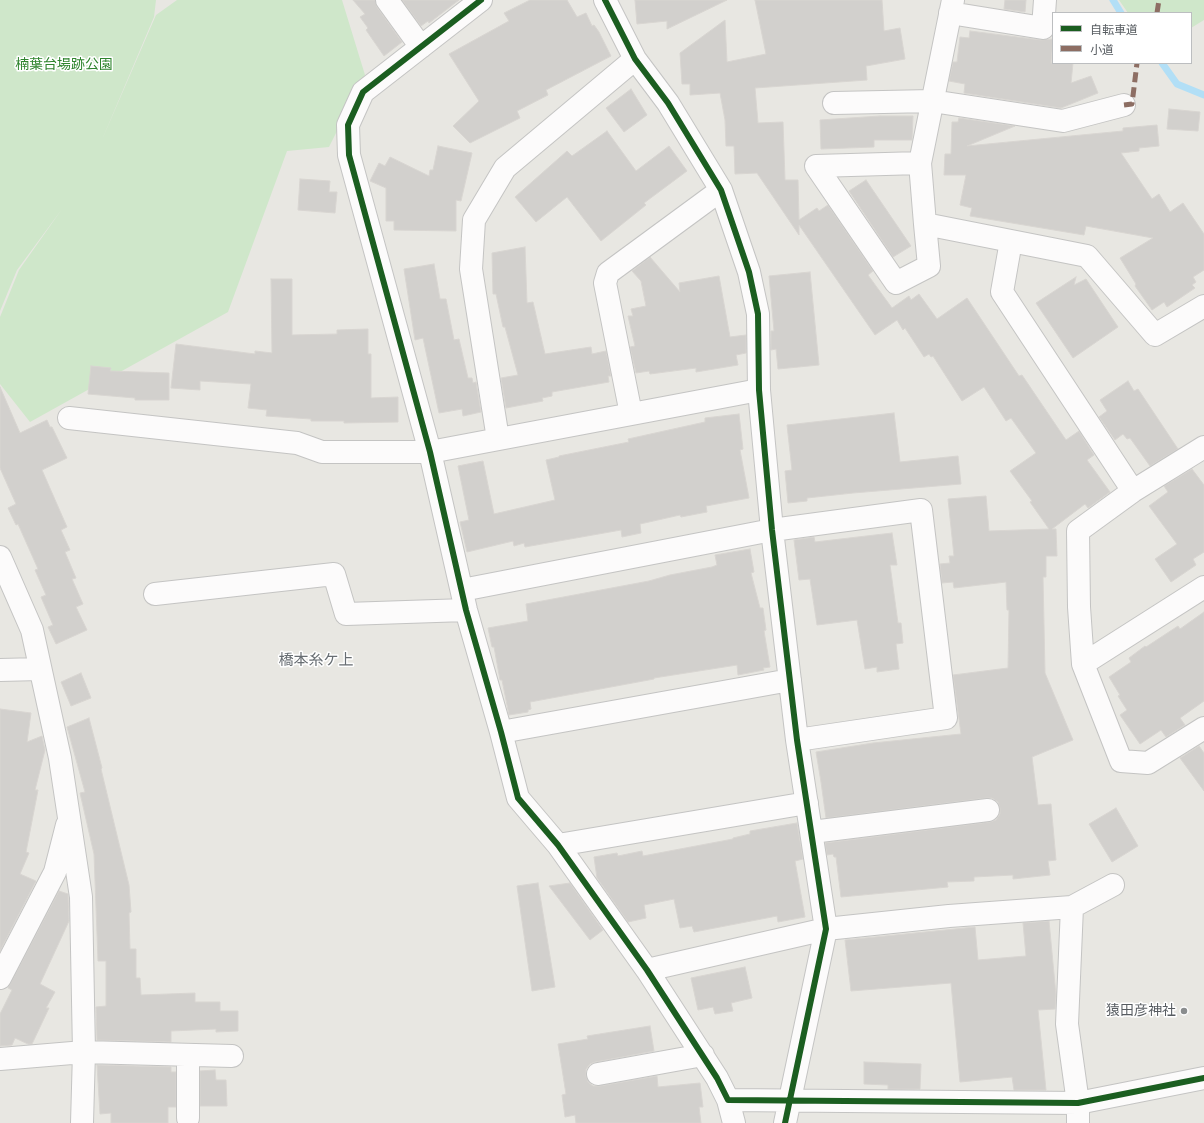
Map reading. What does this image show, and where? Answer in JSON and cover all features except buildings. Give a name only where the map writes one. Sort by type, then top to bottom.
[{"type":"street","points":[[387,0],[421,47]]},
{"type":"street","points":[[481,0],[363,92],[348,125],[350,155],[430,452],[464,600],[502,732],[518,798],[558,845],[647,970],[717,1078],[728,1100],[734,1123]]},
{"type":"street","points":[[605,0],[635,59],[668,103],[721,190],[749,272],[758,314],[759,390],[772,530],[797,740],[808,803],[826,929],[791,1101],[785,1123]]},
{"type":"street","points":[[920,163],[816,166],[896,284],[929,266],[920,163],[952,6],[1043,28],[1044,0]]},
{"type":"street","points":[[498,440],[471,269],[474,220],[505,168],[635,59]]},
{"type":"street","points":[[834,103],[932,101],[1063,121],[1124,105]]},
{"type":"street","points":[[631,414],[605,283],[608,272],[721,190]]},
{"type":"street","points":[[925,224],[1087,256],[1155,335],[1204,306]]},
{"type":"street","points":[[1011,241],[1002,292],[1132,491]]},
{"type":"street","points":[[69,418],[297,443],[322,452],[430,452],[759,390]]},
{"type":"street","points":[[1204,447],[1132,491],[1078,531],[1079,607],[1083,664],[1121,761],[1148,763],[1204,728]]},
{"type":"street","points":[[155,594],[334,574],[346,614],[464,600],[772,530],[921,510],[946,718],[797,740]]},
{"type":"street","points":[[0,557],[32,630],[60,758],[81,897],[84,1052],[82,1123]]},
{"type":"street","points":[[1083,664],[1204,587]]},
{"type":"street","points":[[0,670],[40,669]]},
{"type":"street","points":[[502,732],[790,680]]},
{"type":"street","points":[[558,845],[808,803]]},
{"type":"street","points":[[812,832],[988,810]]},
{"type":"street","points":[[0,978],[55,872],[69,816]]},
{"type":"street","points":[[647,970],[826,929],[949,916],[1072,907],[1113,885]]},
{"type":"street","points":[[1072,907],[1067,1024],[1078,1113]]},
{"type":"street","points":[[0,1059],[84,1052],[232,1056]]},
{"type":"street","points":[[188,1055],[188,1118]]},
{"type":"street","points":[[598,1074],[703,1055]]},
{"type":"street","points":[[728,1100],[791,1101],[1078,1113],[1204,1078]]},
{"type":"green space","name":"楠葉台場跡公園","points":[[0,0],[156,0],[154,17],[101,142],[156,15],[177,0],[342,0],[365,75],[329,147],[287,151],[228,312],[30,422],[0,384],[0,317],[19,270],[62,209],[17,270],[0,311]]},
{"type":"green space","points":[[1119,0],[1204,0],[1204,20],[1192,27],[1192,12],[1127,12]]},
{"type":"waterway","points":[[1113,0],[1120,12]]},
{"type":"waterway","points":[[1163,64],[1177,84],[1204,95]]},
{"type":"marked path","points":[[1157,12],[1159,0]]},
{"type":"marked path","points":[[1124,105],[1132,104],[1137,64]]},
{"type":"cycle path","points":[[481,0],[363,92],[348,125],[349,155],[430,452],[466,610],[501,732],[518,798],[558,845],[647,970],[717,1078],[728,1100],[1078,1103],[1204,1078]]},
{"type":"cycle path","points":[[605,0],[635,59],[668,103],[721,190],[749,272],[758,314],[759,390],[772,530],[797,740],[826,929],[785,1123]]},
{"type":"place","name":"猿田彦神社","points":[[1184,1011]]},
{"type":"district","name":"橋本糸ケ上","points":[[316,660]]}]
